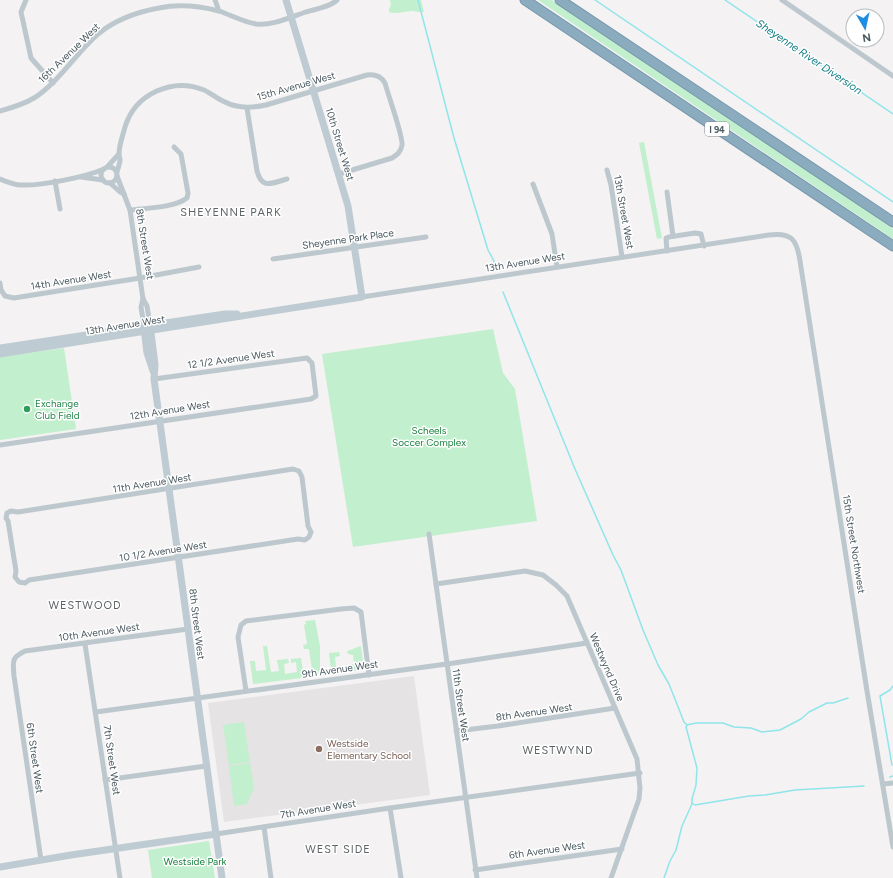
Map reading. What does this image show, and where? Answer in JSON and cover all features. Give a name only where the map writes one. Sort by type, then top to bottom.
[{"type":"highway","name":"I 94","points":[[525,0],[893,246]]},
{"type":"highway","name":"I 94","points":[[560,0],[893,222]]},
{"type":"street","points":[[26,0],[21,12],[31,58],[52,83]]},
{"type":"street","points":[[215,0],[219,12]]},
{"type":"street","name":"10th Street West","points":[[286,0],[349,210],[362,297]]},
{"type":"street","name":"16th Avenue West","points":[[0,111],[12,108],[34,98],[52,83],[99,33],[124,17],[157,8],[176,6],[194,7],[219,12],[257,24],[269,23],[328,6],[337,0]]},
{"type":"street","points":[[782,0],[893,76]]},
{"type":"street","name":"15th Avenue West","points":[[106,168],[118,155],[126,126],[134,110],[147,96],[165,88],[175,85],[195,87],[226,103],[247,108],[266,105],[366,75],[378,75],[385,83],[401,139],[401,149],[398,154],[392,158],[339,174]]},
{"type":"street","points":[[247,108],[257,171],[260,181],[267,184],[287,179]]},
{"type":"street","points":[[130,210],[174,204],[182,202],[187,198],[188,193],[181,154],[174,147]]},
{"type":"street","name":"15th Avenue West","points":[[117,174],[120,160],[118,155]]},
{"type":"street","points":[[103,180],[101,173],[106,168]]},
{"type":"street","points":[[0,180],[21,185],[80,177],[106,168],[114,168],[117,174],[115,180],[110,183]]},
{"type":"street","name":"13th Street West","points":[[607,170],[611,185],[622,257]]},
{"type":"street","name":"8th Street West","points":[[117,174],[130,210],[143,298],[147,306],[150,366],[154,376],[170,489],[222,878]]},
{"type":"street","points":[[80,177],[103,180],[110,183],[124,194]]},
{"type":"street","points":[[55,181],[60,209]]},
{"type":"street","points":[[533,184],[552,234],[557,267]]},
{"type":"street","points":[[666,192],[673,236]]},
{"type":"street","points":[[667,251],[666,238],[669,236],[699,233],[702,236],[704,246]]},
{"type":"street","name":"13th Avenue West","points":[[0,348],[227,319],[253,313],[778,234],[791,237],[796,243]]},
{"type":"street","name":"Sheyenne Park Place","points":[[273,259],[426,237]]},
{"type":"street","name":"15th Street Northwest","points":[[796,243],[893,847]]},
{"type":"street","name":"14th Avenue West","points":[[0,283],[1,290],[5,296],[14,298],[199,267]]},
{"type":"street","name":"13th Avenue West","points":[[0,354],[147,329]]},
{"type":"street","name":"12 1/2 Avenue West","points":[[154,376],[300,358],[307,358],[309,360]]},
{"type":"street","name":"12th Avenue West","points":[[0,445],[311,399],[316,396],[312,364],[309,360]]},
{"type":"street","name":"11th Avenue West","points":[[19,582],[16,577],[8,521],[6,518],[7,513],[11,511],[18,512],[293,469],[300,471],[302,477],[306,512],[311,532],[309,537]]},
{"type":"street","name":"11th Street West","points":[[430,534],[446,664],[476,878]]},
{"type":"street","name":"10 1/2 Avenue West","points":[[19,582],[25,583],[29,580],[298,539],[305,540],[309,537]]},
{"type":"street","name":"Westwynd Drive","points":[[436,584],[525,571],[542,575],[556,585],[567,596],[637,759],[640,773],[639,799],[610,878]]},
{"type":"street","points":[[246,691],[238,637],[242,625],[246,622],[341,609],[354,608],[359,610],[363,618],[368,674]]},
{"type":"street","name":"10th Avenue West","points":[[15,658],[25,651],[188,629]]},
{"type":"street","name":"9th Avenue West","points":[[96,712],[587,643]]},
{"type":"street","name":"7th Street West","points":[[85,644],[120,878]]},
{"type":"street","name":"6th Street West","points":[[15,658],[13,663],[14,676],[41,860]]},
{"type":"street","name":"8th Avenue West","points":[[456,731],[615,708]]},
{"type":"street","points":[[105,780],[206,766]]},
{"type":"street","name":"7th Avenue West","points":[[0,867],[116,848],[640,773]]},
{"type":"street","points":[[883,784],[893,783]]},
{"type":"street","points":[[390,808],[401,878]]},
{"type":"street","points":[[264,827],[271,878]]},
{"type":"street","name":"6th Avenue West","points":[[476,870],[622,848]]},
{"type":"shaded area","name":"Westside Elementary School","points":[[414,676],[430,795],[224,822],[208,703]]},
{"type":"green space","points":[[390,0],[421,0],[424,12],[389,12],[391,5]]},
{"type":"green space","points":[[538,0],[552,0],[857,204],[893,229],[893,239]]},
{"type":"green space","points":[[644,142],[662,238],[657,239],[639,143]]},
{"type":"green space","name":"Scheels Soccer Complex","points":[[493,329],[503,373],[515,389],[537,521],[353,547],[322,354]]},
{"type":"green space","name":"Exchange Club Field","points":[[64,348],[76,429],[0,440],[0,357]]},
{"type":"green space","points":[[315,620],[320,646],[320,669],[318,672],[319,675],[312,676],[314,674],[309,649],[304,649],[303,645],[307,644],[304,625],[306,624],[305,621]]},
{"type":"green space","points":[[263,646],[267,646],[271,672],[279,671],[277,660],[288,659],[289,663],[284,664],[285,674],[297,672],[296,662],[291,663],[291,659],[301,658],[303,671],[306,671],[309,677],[253,684],[250,661],[255,661],[256,671],[266,670]]},
{"type":"green space","points":[[361,646],[364,669],[350,671],[349,665],[354,664],[353,655],[348,654],[347,651]]},
{"type":"green space","points":[[339,652],[340,656],[335,657],[336,667],[341,667],[342,672],[323,675],[331,669],[329,653]]},
{"type":"green space","points":[[244,722],[250,762],[229,765],[223,725]]},
{"type":"green space","points":[[250,763],[254,788],[247,804],[234,806],[229,766]]},
{"type":"green space","name":"Westside Park","points":[[209,841],[215,878],[152,878],[148,850]]},
{"type":"waterway","points":[[418,0],[454,138],[488,250],[496,267]]},
{"type":"waterway","points":[[595,0],[893,202]]},
{"type":"waterway","name":"Sheyenne River Diversion","points":[[725,0],[893,114]]},
{"type":"waterway","points":[[503,292],[575,469],[621,570],[643,630],[658,665],[669,684],[684,722],[687,725],[686,727],[697,768],[696,785],[692,804],[682,826],[676,850],[664,878]]},
{"type":"waterway","points":[[892,765],[880,696],[890,690],[893,686]]},
{"type":"waterway","points":[[687,725],[696,723],[723,723],[734,727],[751,728],[762,732],[780,730],[827,703],[833,703],[848,698]]},
{"type":"waterway","points":[[692,803],[695,805],[795,790],[864,786]]},
{"type":"place","name":"Exchange Club Field","points":[[27,409]]},
{"type":"place","name":"Westside Elementary School","points":[[319,749]]},
{"type":"district","name":"SHEYENNE PARK","points":[[231,212]]},
{"type":"district","name":"WESTWOOD","points":[[85,605]]},
{"type":"district","name":"WESTWYND","points":[[558,750]]},
{"type":"district","name":"WEST SIDE","points":[[338,849]]}]
